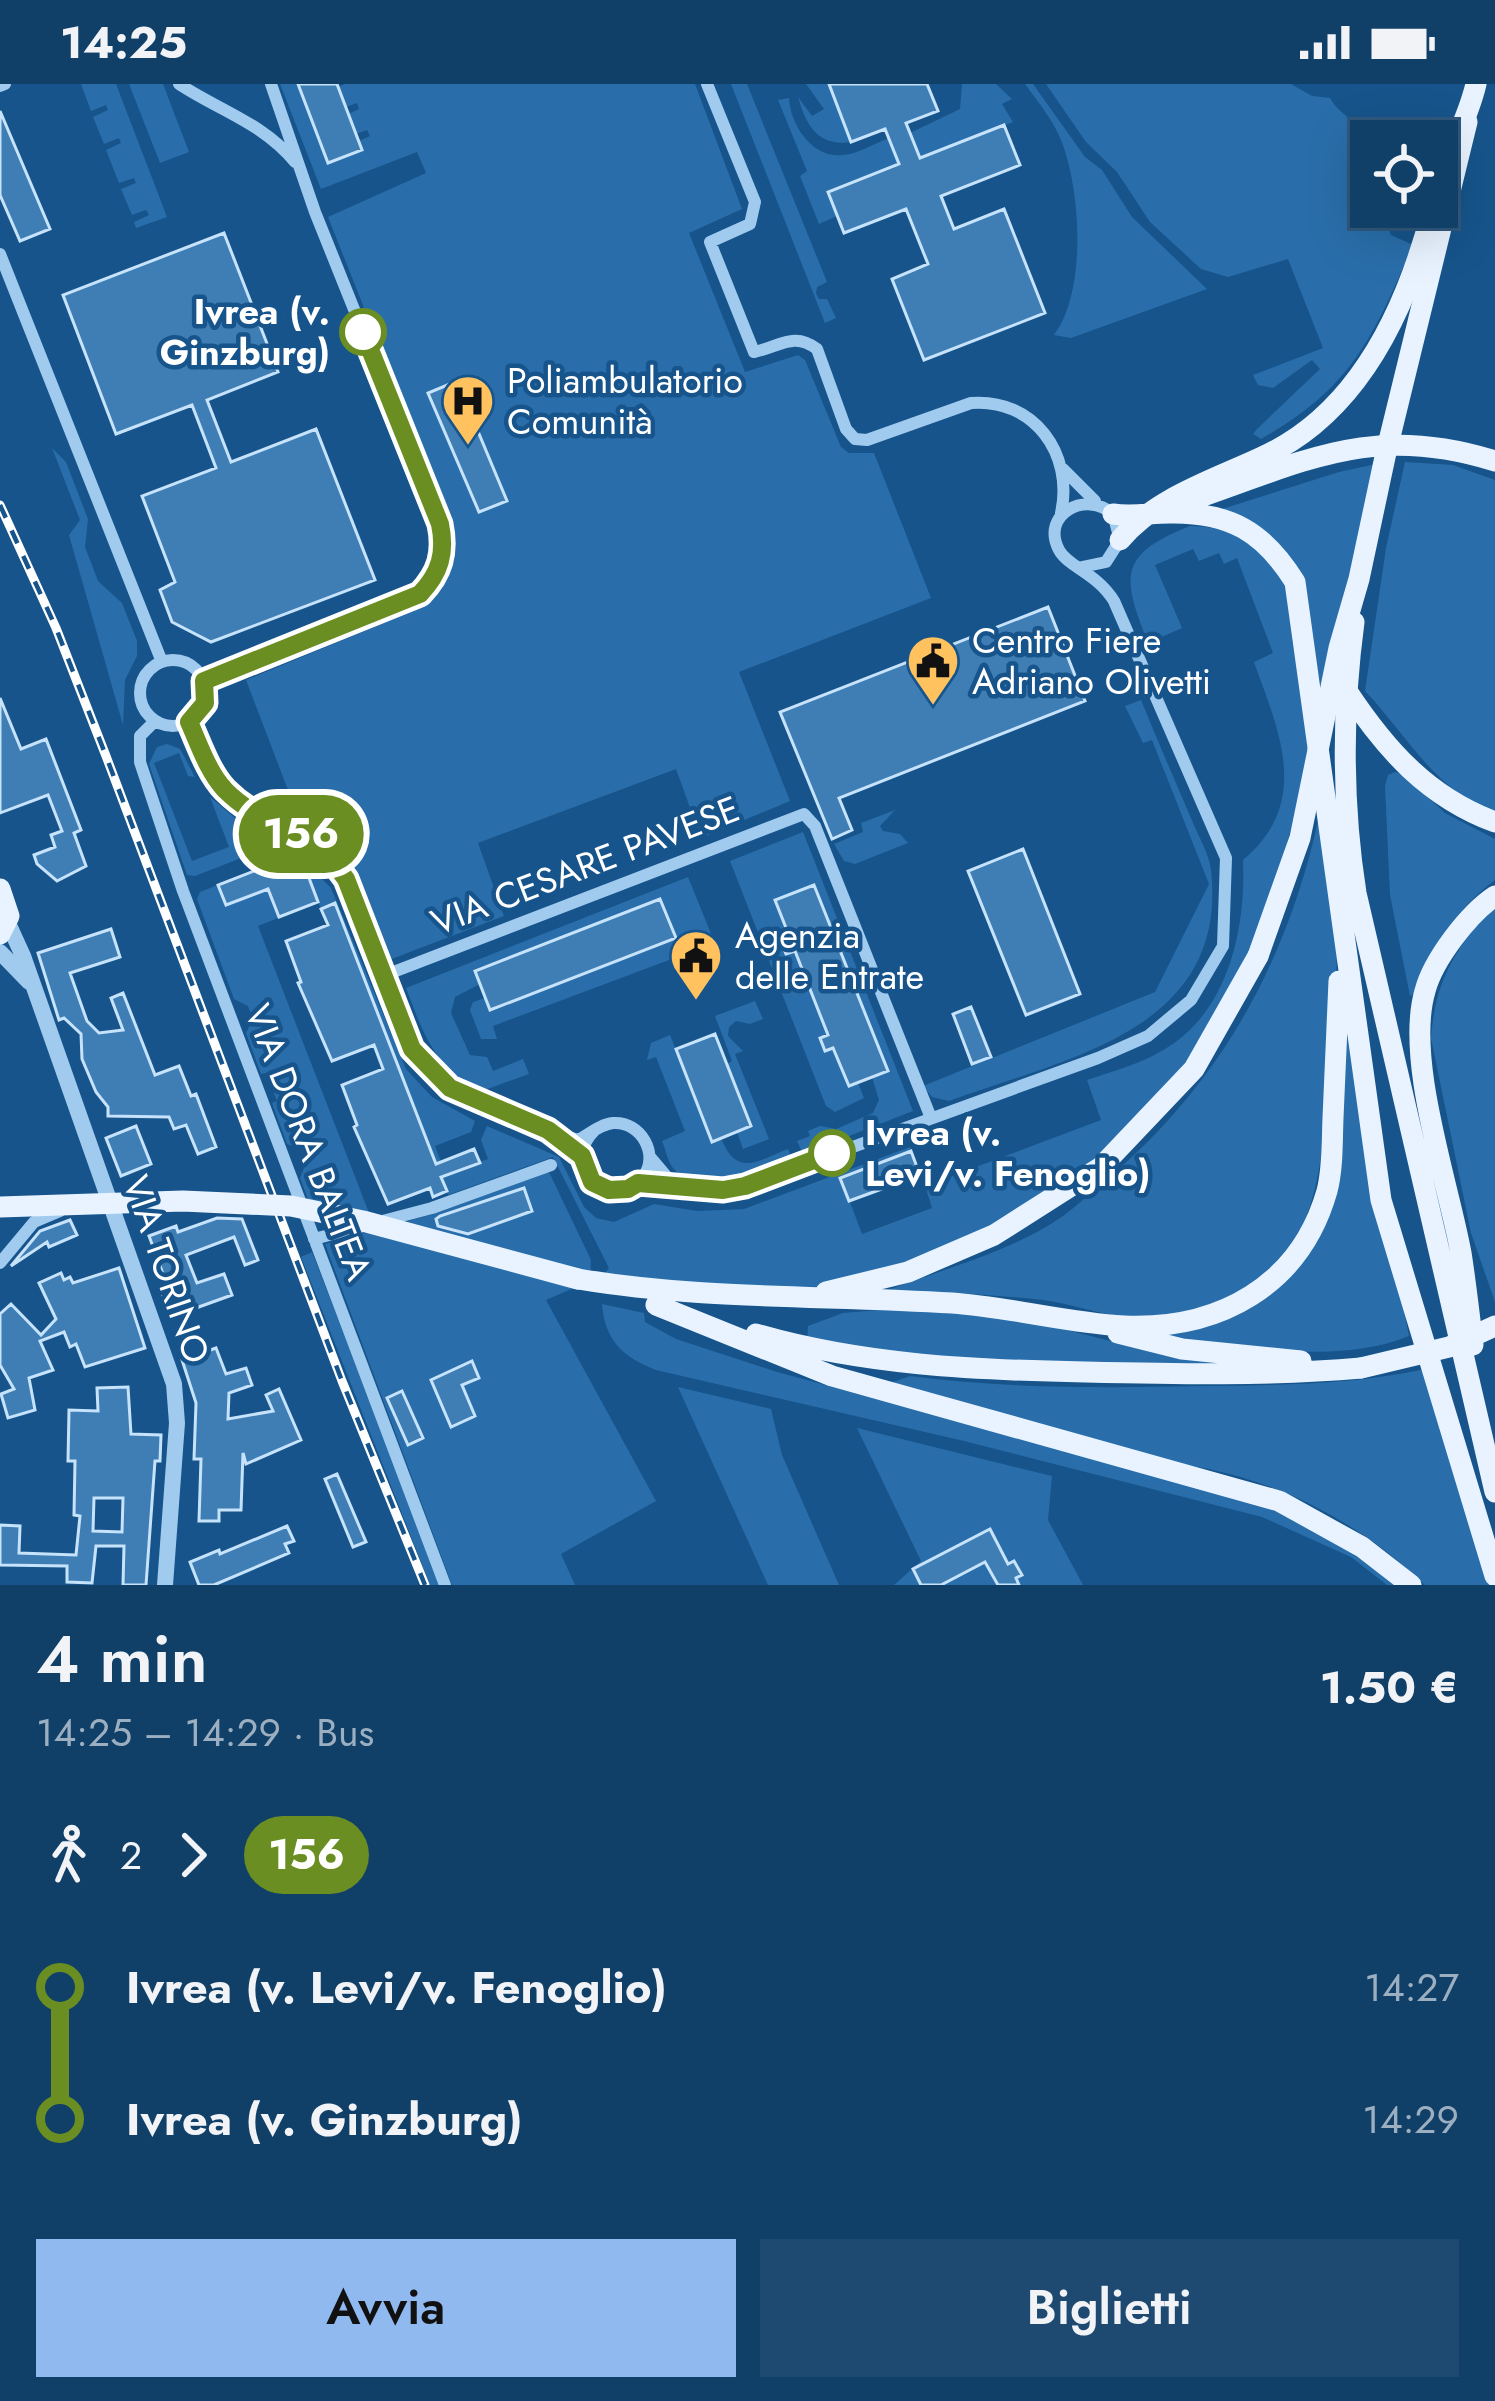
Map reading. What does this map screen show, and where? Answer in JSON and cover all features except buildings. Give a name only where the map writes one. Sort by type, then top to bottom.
[{"type":"main road","points":[[759,1298],[827,1292],[908,1272],[994,1234],[1101,1166],[1194,1069],[1258,956],[1300,838],[1340,648],[1476,84]]},
{"type":"main road","points":[[1458,138],[1467,122]]},
{"type":"main road","points":[[1116,548],[1141,520],[1189,490],[1267,455],[1307,430],[1369,364],[1390,327],[1428,228]]},
{"type":"main road","points":[[1154,513],[1359,446],[1431,445],[1495,461]]},
{"type":"main road","points":[[1105,509],[1212,517],[1253,532],[1277,554],[1295,582],[1381,1200],[1495,1576]]},
{"type":"main road","points":[[1359,579],[1347,691],[1348,825],[1356,893],[1495,1492]]},
{"type":"main road","points":[[1347,691],[1376,734],[1435,793],[1491,820]]},
{"type":"main road","points":[[1489,1465],[1462,1257],[1420,1052],[1425,990],[1463,926],[1478,907],[1495,896]]},
{"type":"main road","points":[[625,1291],[954,1303],[1125,1326],[1179,1324],[1222,1313],[1264,1288],[1297,1253],[1315,1226],[1328,1187],[1342,931]]},
{"type":"main road","points":[[0,1207],[183,1201],[291,1206],[625,1291],[832,1376],[1279,1501],[1362,1547],[1411,1585]]},
{"type":"main road","points":[[656,1305],[768,1337],[880,1360],[964,1368],[1184,1375],[1361,1367],[1449,1347],[1495,1326]]},
{"type":"main road","points":[[1046,1316],[1182,1349],[1361,1367]]},
{"type":"street","points":[[179,84],[260,128],[279,142],[299,168]]},
{"type":"street","points":[[204,681],[420,594],[432,582],[443,553],[440,524],[299,168],[294,141],[271,84]]},
{"type":"street","points":[[707,84],[755,202],[750,224],[710,242],[754,352],[792,338],[817,350],[846,429],[855,439],[867,440],[970,403],[987,401],[1018,410],[1041,426],[1062,468],[1066,490],[1055,526],[1057,547],[1063,557],[1100,582],[1114,602]]},
{"type":"street","points":[[0,254],[162,662]]},
{"type":"street","points":[[189,722],[224,788],[265,818],[304,835],[330,856],[346,879],[412,1049],[450,1088],[578,1140],[614,1123],[630,1126],[672,1183],[704,1190],[745,1186],[1148,1036],[1191,1000],[1223,946],[1226,858],[1114,602],[1109,584],[1116,548],[1105,509],[1062,468]]},
{"type":"street","points":[[1060,516],[1073,505],[1105,509]]},
{"type":"street","points":[[1082,567],[1098,566],[1116,548]]},
{"type":"street","points":[[162,662],[185,662],[204,681],[205,703],[189,722],[176,727],[155,721],[143,708],[140,691],[146,674],[162,662]]},
{"type":"street","name":"VIA DORA BALTEA","points":[[155,721],[140,736],[140,763],[183,892],[445,1585]]},
{"type":"street","name":"VIA CESARE PAVESE","points":[[383,976],[796,814],[810,818],[931,1118]]},
{"type":"street","name":"VIA TORINO","points":[[3,910],[176,1398],[165,1585]]},
{"type":"street","name":"VIA TORINO","points":[[0,952],[32,985]]},
{"type":"street","points":[[548,1130],[582,1156]]},
{"type":"street","points":[[596,1130],[586,1140],[582,1156],[586,1174],[600,1187],[618,1191],[638,1183],[686,1186]]},
{"type":"street","points":[[638,1183],[650,1157]]},
{"type":"street","points":[[314,1239],[432,1208],[551,1165]]},
{"type":"street","points":[[0,1264],[34,1222],[107,1196]]},
{"type":"shaded area","points":[[81,84],[116,84],[167,217],[136,228],[134,222],[149,215],[146,210],[132,215],[121,189],[136,183],[134,178],[119,183],[106,150],[121,143],[119,138],[104,144],[93,117],[108,110],[106,105],[91,111]]},
{"type":"shaded area","points":[[129,84],[163,84],[189,152],[160,163]]},
{"type":"shaded area","points":[[280,84],[298,84],[329,163],[362,150],[359,141],[370,136],[367,130],[356,134],[348,114],[359,109],[357,103],[346,107],[338,87],[345,84],[695,84],[742,209],[689,233],[745,372],[798,355],[805,360],[841,447],[849,453],[874,453],[931,598],[739,672],[790,801],[701,838],[676,769],[478,843],[504,916],[389,960],[362,892],[340,855],[305,824],[281,811],[279,795],[288,790],[246,680],[411,612],[443,581],[452,560],[450,524],[328,217],[426,173],[417,152],[321,189]]},
{"type":"shaded area","points":[[731,84],[747,84],[827,282],[816,293],[819,299],[827,299],[836,318],[825,323]]},
{"type":"shaded area","points":[[806,84],[829,84],[851,142],[822,138],[810,125],[798,97],[812,116],[824,109]]},
{"type":"shaded area","points":[[962,84],[996,84],[1012,99],[1002,104],[1013,122],[920,158],[910,133],[960,109]]},
{"type":"shaded area","points":[[1025,84],[1033,84],[1085,157],[1102,170],[1132,217],[1207,289],[1071,338],[1054,335],[1065,316],[1076,267],[1073,185],[1061,140]]},
{"type":"shaded area","points":[[1046,84],[1291,84],[1312,96],[1330,98],[1350,120],[1350,228],[1389,228],[1391,235],[1413,245],[1372,333],[1318,400],[1261,439],[1253,434],[1320,369],[1312,360],[1273,388],[1258,385],[1253,375],[1323,348],[1288,259],[1228,277],[1201,269],[1150,222],[1117,172],[1086,142]]},
{"type":"shaded area","points":[[789,98],[799,129],[822,152],[849,154],[889,138],[899,164],[828,192],[837,216],[819,224],[800,176],[807,171],[778,100]]},
{"type":"shaded area","points":[[52,448],[66,462],[88,519],[85,547],[98,581],[122,603],[137,641],[137,656],[125,680],[123,725],[69,535],[80,520]]},
{"type":"shaded area","points":[[1405,462],[1453,465],[1495,480],[1495,813],[1455,791],[1439,776],[1365,691],[1386,548]]},
{"type":"shaded area","points":[[1381,463],[1324,705],[1300,574],[1267,533],[1219,510]]},
{"type":"shaded area","points":[[1190,526],[1246,540],[1268,558],[1285,583],[1309,717],[1309,759],[1276,882],[1233,987],[1169,1085],[1089,1164],[1043,1197],[940,1251],[831,1284],[734,1292],[605,1273],[609,1268],[553,1157],[448,1195],[335,904],[321,909],[318,902],[258,926],[371,1218],[336,1225],[315,1218],[300,1178],[306,1163],[302,1150],[287,1144],[272,1103],[277,1101],[246,1033],[253,1019],[248,1006],[234,999],[197,899],[200,892],[296,854],[264,849],[187,875],[149,764],[157,747],[167,744],[180,749],[195,777],[188,776],[179,753],[154,763],[192,861],[229,847],[210,797],[247,828],[288,845],[331,888],[406,1069],[432,1097],[475,1121],[471,1132],[435,1146],[446,1175],[488,1159],[481,1140],[487,1126],[559,1157],[584,1207],[596,1218],[614,1222],[654,1204],[697,1211],[744,1209],[910,1147],[911,1151],[841,1178],[862,1234],[932,1208],[925,1186],[1101,1120],[1087,1080],[1165,1049],[1187,1033],[1219,990],[1237,940],[1243,860],[1264,838],[1277,814],[1284,766],[1273,714],[1254,662],[1273,653],[1237,558],[1224,564],[1219,553],[1199,561],[1193,549],[1155,565],[1182,628],[1148,643],[1133,601],[1132,571],[1149,547]]},
{"type":"shaded area","points":[[1141,700],[1210,864],[1210,924],[1194,968],[1167,1003],[1131,1030],[1042,1069],[949,1101],[932,1097],[923,1086],[1155,992],[1209,884],[1152,740],[1143,743],[1125,706]]},
{"type":"shaded area","points":[[1395,772],[1445,813],[1495,839],[1495,880],[1458,916],[1410,996],[1390,895],[1385,786],[1388,775]]},
{"type":"shaded area","points":[[895,810],[880,826],[908,843],[855,864],[844,861],[834,844],[863,832],[861,823]]},
{"type":"shaded area","points":[[1319,817],[1337,935],[1325,1118],[1312,1200],[1278,1264],[1250,1288],[1211,1305],[1145,1318],[1043,1300],[888,1290],[996,1251],[1057,1220],[1147,1142],[1183,1103],[1244,1016],[1268,970]]},
{"type":"shaded area","points":[[803,832],[913,1111],[803,1154],[797,1141],[810,1136],[808,1131],[820,1126],[836,1129],[873,1113],[879,1100],[872,1077],[887,1070],[815,885],[776,900],[790,938],[782,942],[795,951],[828,1035],[820,1039],[825,1050],[833,1048],[849,1086],[858,1083],[864,1098],[835,1112],[826,1106],[730,861]]},
{"type":"shaded area","points":[[688,877],[714,941],[709,956],[698,964],[693,951],[493,1026],[497,1039],[481,1039],[470,1010],[473,1002],[485,998],[491,1010],[675,938],[659,899],[475,971],[480,984],[455,997],[451,1013],[470,1055],[487,1057],[493,1071],[523,1059],[529,1074],[482,1091],[453,1072],[433,1049],[406,988]]},
{"type":"shaded area","points":[[1495,902],[1495,1302],[1471,1233],[1431,1038],[1443,980]]},
{"type":"shaded area","points":[[755,1001],[763,1019],[750,1024],[736,1021],[728,1036],[743,1051],[735,1054],[769,1139],[743,1149],[737,1132],[751,1125],[727,1064],[732,1061],[715,1016]]},
{"type":"shaded area","points":[[1347,1023],[1409,1336],[1379,1345],[1312,1352],[1140,1333],[1168,1333],[1308,1251]]},
{"type":"shaded area","points":[[670,1035],[712,1141],[721,1138],[741,1162],[788,1149],[792,1159],[714,1182],[684,1177],[673,1168],[662,1141],[685,1131],[656,1057],[647,1060],[651,1043]]},
{"type":"shaded area","points":[[549,1172],[591,1260],[590,1281],[546,1300],[656,1501],[561,1554],[575,1585],[452,1585],[325,1244],[434,1214]]},
{"type":"shaded area","points":[[312,1252],[441,1585],[430,1585],[301,1257]]},
{"type":"shaded area","points":[[602,1304],[644,1313],[645,1322],[676,1339],[777,1372],[1234,1495],[1312,1525],[1399,1585],[1387,1585],[1351,1557],[1262,1517],[964,1441],[656,1370],[618,1346],[607,1328]]},
{"type":"shaded area","points":[[954,1311],[1035,1322],[1166,1355],[1251,1364],[986,1364],[807,1342],[808,1326],[843,1313]]},
{"type":"shaded area","points":[[1425,1369],[1490,1585],[1425,1585],[1344,1523],[1252,1480],[893,1382],[910,1376],[1057,1387],[1261,1385],[1343,1381]]},
{"type":"shaded area","points":[[678,1387],[771,1409],[782,1455],[839,1585],[768,1585]]},
{"type":"shaded area","points":[[857,1428],[1052,1476],[1048,1520],[1083,1585],[894,1585],[921,1561]]},
{"type":"railway","points":[[0,505],[56,628],[342,1381],[425,1585]]},
{"type":"bus line","name":"156","points":[[363,332],[440,524],[443,553],[439,568],[420,594],[204,681],[205,703],[189,722],[215,776],[249,808],[304,835],[330,856],[346,879],[412,1049],[428,1069],[450,1088],[548,1130],[582,1156],[586,1174],[600,1187],[618,1191],[638,1183],[723,1190],[832,1153]]},
{"type":"place","name":"Ivrea (v. Ginzburg)","points":[[363,332]]},
{"type":"place","name":"Poliambulatorio Comunità","points":[[468,447]]},
{"type":"place","name":"Centro Fiere Adriano Olivetti","points":[[933,707]]},
{"type":"place","name":"Agenzia delle Entrate","points":[[696,1002]]},
{"type":"place","name":"Ivrea (v. Levi/v. Fenoglio)","points":[[832,1153]]}]
